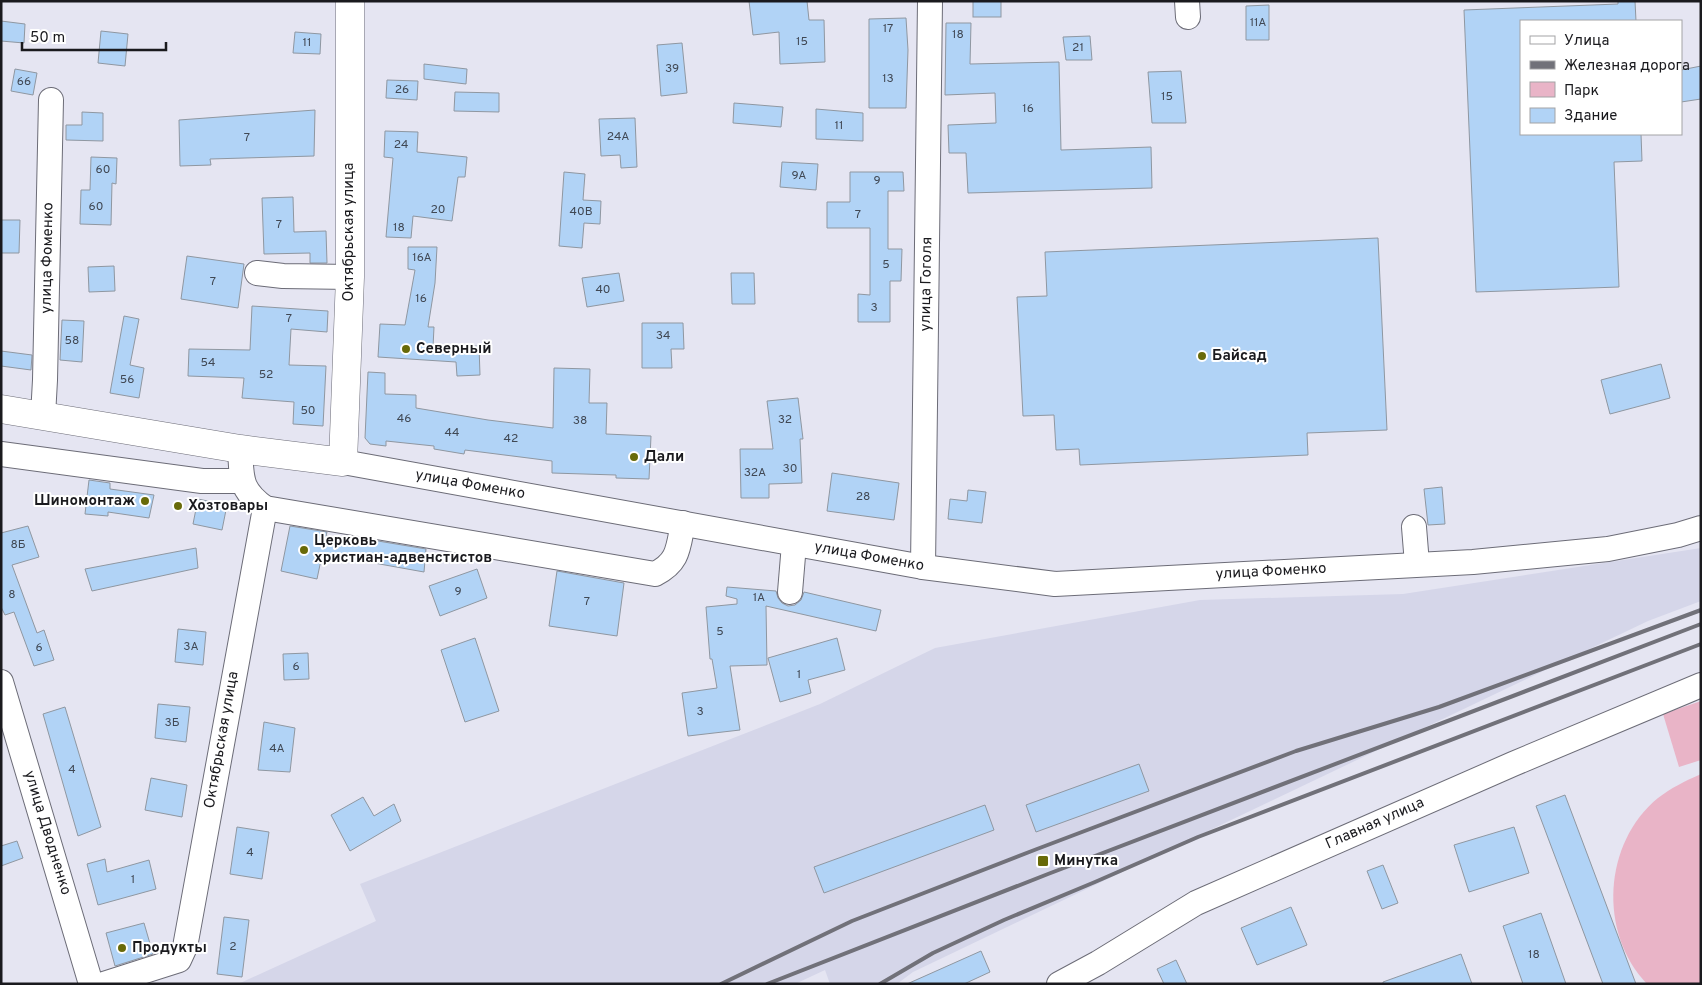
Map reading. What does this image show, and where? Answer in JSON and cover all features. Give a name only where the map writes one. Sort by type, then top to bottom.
[{"type":"main road","name":"Октябрьская улица","points":[[344,462],[350,277],[350,1]]},
{"type":"main road","name":"улица Фоменко","points":[[1,409],[240,449],[344,462]]},
{"type":"street","name":"улица Гоголя","points":[[923,567],[930,1]]},
{"type":"street","name":"улица Фоменко","points":[[43,416],[51,100]]},
{"type":"street","points":[[257,273],[283,276],[350,277]]},
{"type":"street","points":[[240,449],[242,481],[252,498],[264,508],[655,574],[667,568],[676,556],[682,523]]},
{"type":"street","points":[[1,454],[202,481],[242,481]]},
{"type":"street","name":"улица Фоменко","points":[[344,462],[923,567],[1055,584],[1473,562],[1608,549],[1678,535],[1701,528]]},
{"type":"street","name":"Октябрьская улица","points":[[104,984],[179,960],[185,947],[264,508]]},
{"type":"street","points":[[1414,526],[1417,564]]},
{"type":"street","points":[[790,592],[794,544]]},
{"type":"street","name":"улица Дводненко","points":[[1,682],[7,717],[91,984]]},
{"type":"street","name":"Главная улица","points":[[1059,984],[1098,963],[1196,903],[1513,764],[1701,685]]},
{"type":"shaded area","points":[[1701,548],[1701,601],[1648,621],[913,972],[897,984],[830,984],[825,970],[795,984],[238,984],[376,921],[360,884],[820,704],[935,648],[1200,600],[1403,594]]},
{"type":"green space","points":[[1701,701],[1701,760],[1679,767],[1663,714]]},
{"type":"green space","points":[[1701,774],[1701,984],[1647,984],[1631,963],[1620,940],[1614,915],[1617,863],[1626,839],[1640,817],[1663,794]]},
{"type":"building","points":[[749,1],[807,1],[809,20],[824,20],[825,62],[780,64],[779,32],[753,35]]},
{"type":"building","points":[[973,1],[1001,1],[1001,17],[973,17]]},
{"type":"building","points":[[1618,1],[1635,1],[1636,20],[1520,20],[1520,135],[1641,135],[1642,161],[1614,162],[1619,287],[1476,292],[1464,10],[1618,4]]},
{"type":"building","points":[[1269,5],[1269,40],[1246,40],[1246,6]]},
{"type":"building","points":[[906,18],[908,50],[906,108],[869,108],[869,19]]},
{"type":"building","points":[[1,21],[25,24],[24,43],[1,41]]},
{"type":"building","points":[[946,23],[971,23],[970,64],[1059,62],[1061,150],[1151,147],[1152,188],[968,193],[966,153],[949,153],[948,125],[996,123],[995,93],[945,95]]},
{"type":"building","points":[[101,31],[128,34],[125,66],[98,63]]},
{"type":"building","points":[[295,32],[321,34],[320,54],[293,53]]},
{"type":"building","points":[[1090,36],[1092,60],[1066,60],[1063,37]]},
{"type":"building","points":[[682,43],[687,93],[661,96],[657,45]]},
{"type":"building","points":[[424,64],[467,69],[466,84],[424,79]]},
{"type":"building","points":[[1701,66],[1701,99],[1682,102],[1682,70]]},
{"type":"building","points":[[15,69],[37,73],[33,95],[11,91]]},
{"type":"building","points":[[1181,71],[1186,123],[1152,123],[1148,72]]},
{"type":"building","points":[[387,80],[418,81],[417,100],[386,98]]},
{"type":"building","points":[[455,92],[499,93],[499,112],[454,111]]},
{"type":"building","points":[[734,103],[783,107],[781,127],[733,123]]},
{"type":"building","points":[[816,109],[863,113],[863,141],[816,139]]},
{"type":"building","points":[[315,110],[314,156],[210,159],[211,165],[180,166],[179,120]]},
{"type":"building","points":[[82,112],[103,113],[103,141],[66,140],[66,125],[82,125]]},
{"type":"building","points":[[635,118],[637,167],[621,168],[620,155],[601,156],[599,119]]},
{"type":"building","points":[[385,131],[418,132],[417,152],[467,157],[465,177],[458,177],[452,221],[413,216],[411,238],[386,237],[393,158],[384,157]]},
{"type":"building","points":[[91,157],[117,158],[116,184],[112,183],[111,225],[80,224],[81,190],[90,190]]},
{"type":"building","points":[[782,162],[818,164],[816,190],[780,187]]},
{"type":"building","points":[[564,172],[585,174],[583,200],[601,201],[600,224],[584,223],[582,248],[559,246]]},
{"type":"building","points":[[850,172],[903,172],[904,191],[888,191],[888,249],[902,249],[901,281],[890,281],[890,322],[858,322],[858,294],[870,295],[870,228],[827,228],[827,202],[850,202]]},
{"type":"building","points":[[293,197],[294,232],[326,231],[327,263],[310,263],[310,253],[264,254],[262,198]]},
{"type":"building","points":[[1,220],[20,220],[19,253],[1,253]]},
{"type":"building","name":"Байсад","points":[[1378,238],[1387,430],[1307,433],[1308,455],[1080,465],[1079,449],[1056,450],[1054,415],[1023,416],[1017,297],[1047,296],[1045,252]]},
{"type":"building","points":[[408,247],[437,247],[435,283],[428,327],[434,327],[433,347],[479,346],[480,375],[457,376],[456,362],[378,357],[380,324],[405,325],[415,270],[408,269]]},
{"type":"building","points":[[187,256],[244,264],[238,308],[181,299]]},
{"type":"building","points":[[114,266],[115,291],[89,292],[88,267]]},
{"type":"building","points":[[619,273],[624,301],[587,307],[582,278]]},
{"type":"building","points":[[731,273],[754,273],[755,304],[732,304]]},
{"type":"building","points":[[252,306],[328,311],[327,332],[291,329],[289,365],[326,366],[323,426],[293,424],[294,402],[242,398],[244,378],[188,376],[189,349],[250,350]]},
{"type":"building","points":[[124,316],[139,319],[130,365],[144,368],[139,398],[110,393]]},
{"type":"building","points":[[62,320],[84,321],[82,362],[60,360]]},
{"type":"building","points":[[642,323],[683,323],[684,349],[671,349],[672,368],[642,368]]},
{"type":"building","points":[[1,351],[32,355],[31,370],[1,366]]},
{"type":"building","points":[[1661,364],[1670,398],[1610,414],[1601,380]]},
{"type":"building","points":[[554,368],[590,369],[589,403],[607,403],[606,434],[651,436],[649,479],[616,478],[616,475],[552,473],[552,461],[465,450],[464,454],[434,449],[434,446],[386,441],[386,446],[370,444],[365,438],[368,372],[385,373],[385,394],[416,395],[416,408],[553,428]]},
{"type":"building","points":[[798,398],[803,439],[800,439],[802,483],[769,484],[769,498],[741,498],[740,449],[773,449],[767,401]]},
{"type":"building","points":[[832,473],[899,483],[894,520],[827,511]]},
{"type":"building","points":[[89,480],[110,483],[110,489],[154,495],[149,518],[108,512],[108,516],[85,514]]},
{"type":"building","points":[[1442,487],[1445,524],[1428,525],[1424,489]]},
{"type":"building","points":[[968,490],[986,492],[982,523],[948,519],[950,499],[967,501]]},
{"type":"building","points":[[198,499],[227,505],[222,530],[193,524]]},
{"type":"building","points":[[28,526],[39,557],[12,565],[37,633],[44,630],[54,660],[34,666],[14,612],[5,615],[1,607],[1,533]]},
{"type":"building","points":[[290,526],[327,532],[326,536],[360,538],[426,549],[424,572],[374,563],[374,561],[322,555],[317,579],[281,571]]},
{"type":"building","points":[[196,548],[198,568],[92,591],[85,569]]},
{"type":"building","points":[[477,569],[487,598],[440,616],[429,586]]},
{"type":"building","points":[[557,571],[624,583],[617,636],[549,626]]},
{"type":"building","points":[[727,587],[776,591],[782,603],[788,606],[795,605],[801,600],[804,592],[881,610],[876,631],[766,606],[767,665],[730,666],[740,730],[688,736],[682,693],[717,688],[712,659],[710,659],[706,607],[737,604],[737,599],[726,596]]},
{"type":"building","points":[[178,629],[206,632],[203,665],[175,662]]},
{"type":"building","points":[[475,638],[499,711],[465,722],[441,650]]},
{"type":"building","points":[[837,638],[845,670],[808,680],[811,693],[780,702],[768,658]]},
{"type":"building","points":[[308,653],[309,679],[284,680],[283,654]]},
{"type":"building","points":[[158,704],[190,707],[186,742],[155,738]]},
{"type":"building","points":[[65,707],[101,827],[78,836],[43,714]]},
{"type":"building","points":[[264,722],[295,728],[290,772],[258,770]]},
{"type":"building","points":[[1139,764],[1149,791],[1036,832],[1026,805]]},
{"type":"building","points":[[151,778],[187,785],[182,817],[145,810]]},
{"type":"building","points":[[1565,795],[1636,984],[1603,984],[1536,806]]},
{"type":"building","points":[[363,797],[374,816],[394,804],[401,821],[350,851],[331,815]]},
{"type":"building","points":[[985,805],[994,830],[824,893],[814,867]]},
{"type":"building","points":[[237,827],[269,832],[262,879],[230,874]]},
{"type":"building","points":[[1514,827],[1529,873],[1469,892],[1454,845]]},
{"type":"building","points":[[17,841],[23,858],[1,866],[1,846]]},
{"type":"building","points":[[105,859],[107,872],[149,860],[156,889],[98,905],[87,864]]},
{"type":"building","points":[[1383,865],[1398,903],[1382,909],[1367,871]]},
{"type":"building","points":[[1291,907],[1307,945],[1257,965],[1241,928]]},
{"type":"building","points":[[1541,913],[1566,984],[1523,984],[1503,926]]},
{"type":"building","points":[[224,917],[249,920],[242,977],[217,974]]},
{"type":"building","points":[[144,923],[153,954],[115,966],[106,933]]},
{"type":"building","points":[[981,951],[990,972],[964,984],[907,984]]},
{"type":"building","points":[[1461,954],[1472,984],[1383,984],[1383,982]]},
{"type":"building","points":[[1176,960],[1187,984],[1164,984],[1157,969]]},
{"type":"railway","points":[[721,984],[852,921],[1037,849],[1296,751],[1439,707],[1701,610]]},
{"type":"railway","points":[[767,984],[1048,874],[1701,624]]},
{"type":"railway","points":[[880,984],[933,953],[1004,920],[1198,837],[1701,644]]},
{"type":"place","name":"Северный","points":[[406,349]]},
{"type":"place","name":"Байсад","points":[[1202,356]]},
{"type":"place","name":"Дали","points":[[634,457]]},
{"type":"place","name":"Шиномонтаж","points":[[145,501]]},
{"type":"place","name":"Хозтовары","points":[[178,506]]},
{"type":"place","name":"Церковь христиан-адвенстистов","points":[[304,550]]},
{"type":"place","name":"Минутка","points":[[1043,861]]},
{"type":"place","name":"Продукты","points":[[122,948]]}]
